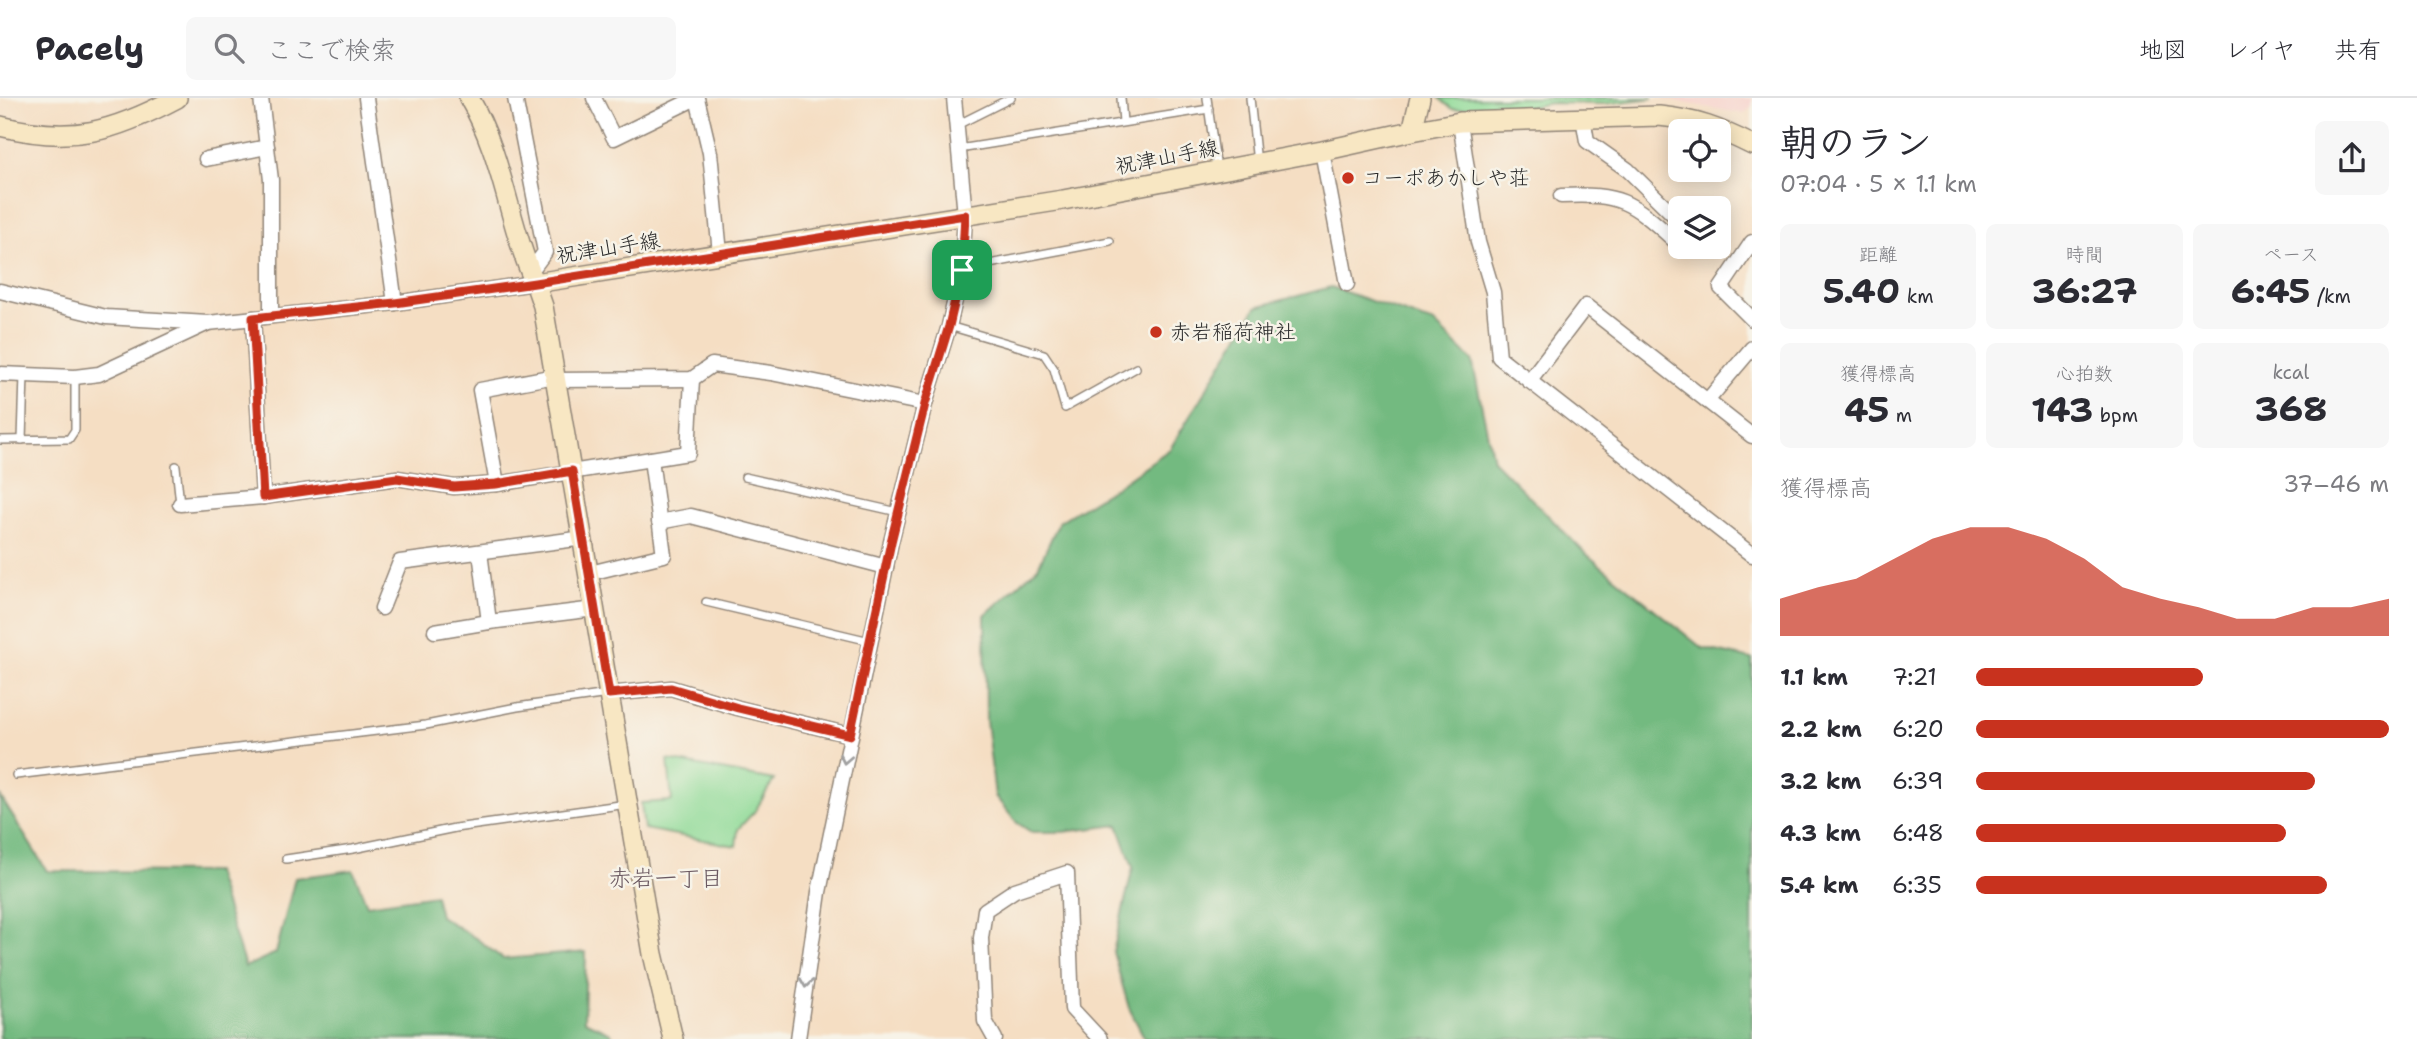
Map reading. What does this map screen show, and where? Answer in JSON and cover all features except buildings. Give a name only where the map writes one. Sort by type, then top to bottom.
[{"type":"street","points":[[0,126],[29,133],[72,135],[107,129],[139,118],[177,98]]},
{"type":"street","points":[[261,98],[271,180],[271,315]]},
{"type":"street","points":[[366,98],[395,303]]},
{"type":"street","points":[[469,98],[479,115],[498,167],[532,278]]},
{"type":"street","points":[[515,98],[545,252],[532,278]]},
{"type":"street","points":[[594,98],[614,138],[697,98],[710,153],[720,253]]},
{"type":"street","points":[[799,1039],[819,892],[870,640],[898,512],[962,270],[965,215],[954,98]]},
{"type":"street","points":[[1412,131],[1420,98]]},
{"type":"street","name":"祝津山手線","points":[[673,1039],[653,954],[543,306],[532,278],[720,253],[1063,200],[1460,122],[1659,116],[1690,119],[1750,139]]},
{"type":"street","points":[[1583,118],[1587,141],[1628,170],[1668,209]]},
{"type":"street","points":[[1460,122],[1478,242],[1493,292],[1499,357],[1752,555]]},
{"type":"street","points":[[205,159],[267,147]]},
{"type":"street","points":[[1322,151],[1348,284]]},
{"type":"street","points":[[1561,196],[1594,194],[1622,200],[1645,213],[1668,234]]},
{"type":"street","points":[[1752,242],[1721,288],[1752,319]]},
{"type":"street","points":[[0,291],[106,317],[208,323],[395,303],[532,278]]},
{"type":"street","points":[[1529,381],[1586,306],[1752,436]]},
{"type":"street","points":[[253,318],[263,497]]},
{"type":"street","points":[[0,374],[75,377],[99,374],[208,323]]},
{"type":"street","points":[[1707,401],[1752,348]]},
{"type":"street","points":[[496,484],[480,390],[556,378],[692,379],[712,365],[771,373],[925,404]]},
{"type":"street","points":[[180,504],[263,497],[397,478],[454,487],[496,484],[688,453],[692,379]]},
{"type":"street","points":[[590,573],[664,555],[651,458]]},
{"type":"street","points":[[659,522],[691,516],[886,567]]},
{"type":"street","points":[[382,608],[400,562],[584,538]]},
{"type":"street","points":[[480,552],[489,622]]},
{"type":"street","points":[[435,631],[595,609]]},
{"type":"street","points":[[609,694],[671,688],[738,708],[850,735]]},
{"type":"street","points":[[995,1039],[985,1021],[981,938],[985,910],[1015,890],[1067,873],[1072,1009],[1100,1039]]},
{"type":"lane","points":[[956,125],[1011,98]]},
{"type":"lane","points":[[1121,98],[1123,122]]},
{"type":"lane","points":[[1207,98],[1217,171]]},
{"type":"lane","points":[[1250,98],[1257,163]]},
{"type":"lane","points":[[958,149],[1209,108]]},
{"type":"lane","points":[[962,270],[1110,242]]},
{"type":"lane","points":[[949,326],[1044,354],[1054,369],[1065,408],[1136,368]]},
{"type":"lane","points":[[22,440],[24,375]]},
{"type":"lane","points":[[0,440],[69,439],[75,430],[75,377]]},
{"type":"lane","points":[[176,466],[180,504]]},
{"type":"lane","points":[[745,477],[898,512]]},
{"type":"lane","points":[[706,602],[870,640]]},
{"type":"lane","points":[[16,775],[426,725],[517,707],[609,694]]},
{"type":"lane","points":[[286,859],[354,849],[455,828],[628,804]]},
{"type":"shaded area","points":[[1658,98],[1752,98],[1752,106],[1743,114]]},
{"type":"green space","points":[[1439,98],[1653,98],[1604,104],[1550,103],[1530,107],[1452,109]]},
{"type":"green space","points":[[1331,287],[1434,323],[1472,360],[1493,460],[1584,552],[1702,648],[1752,659],[1752,1039],[1145,1039],[1129,1008],[1113,952],[1133,867],[1118,825],[1063,832],[1031,832],[1016,822],[995,796],[986,721],[985,615],[1038,567],[1059,522],[1170,449],[1256,307]]},
{"type":"green space","points":[[668,760],[774,780],[755,811],[738,829],[736,846],[644,829],[641,803],[672,801]]},
{"type":"green space","points":[[0,796],[47,871],[215,872],[245,967],[276,953],[295,878],[353,870],[367,905],[435,895],[440,916],[503,959],[586,952],[584,1021],[611,1033],[613,1039],[0,1039]]},
{"type":"place","name":"コーポあかしや荘","points":[[1348,178]]},
{"type":"place","name":"赤岩稲荷神社","points":[[1156,332]]},
{"type":"district","name":"赤岩一丁目","points":[[666,878]]},
{"type":"route","points":[[965,215],[962,270],[891,542],[850,735],[738,708],[671,688],[609,694],[572,471],[496,484],[454,487],[397,478],[263,497],[253,318],[395,303],[535,283],[965,215]]}]
